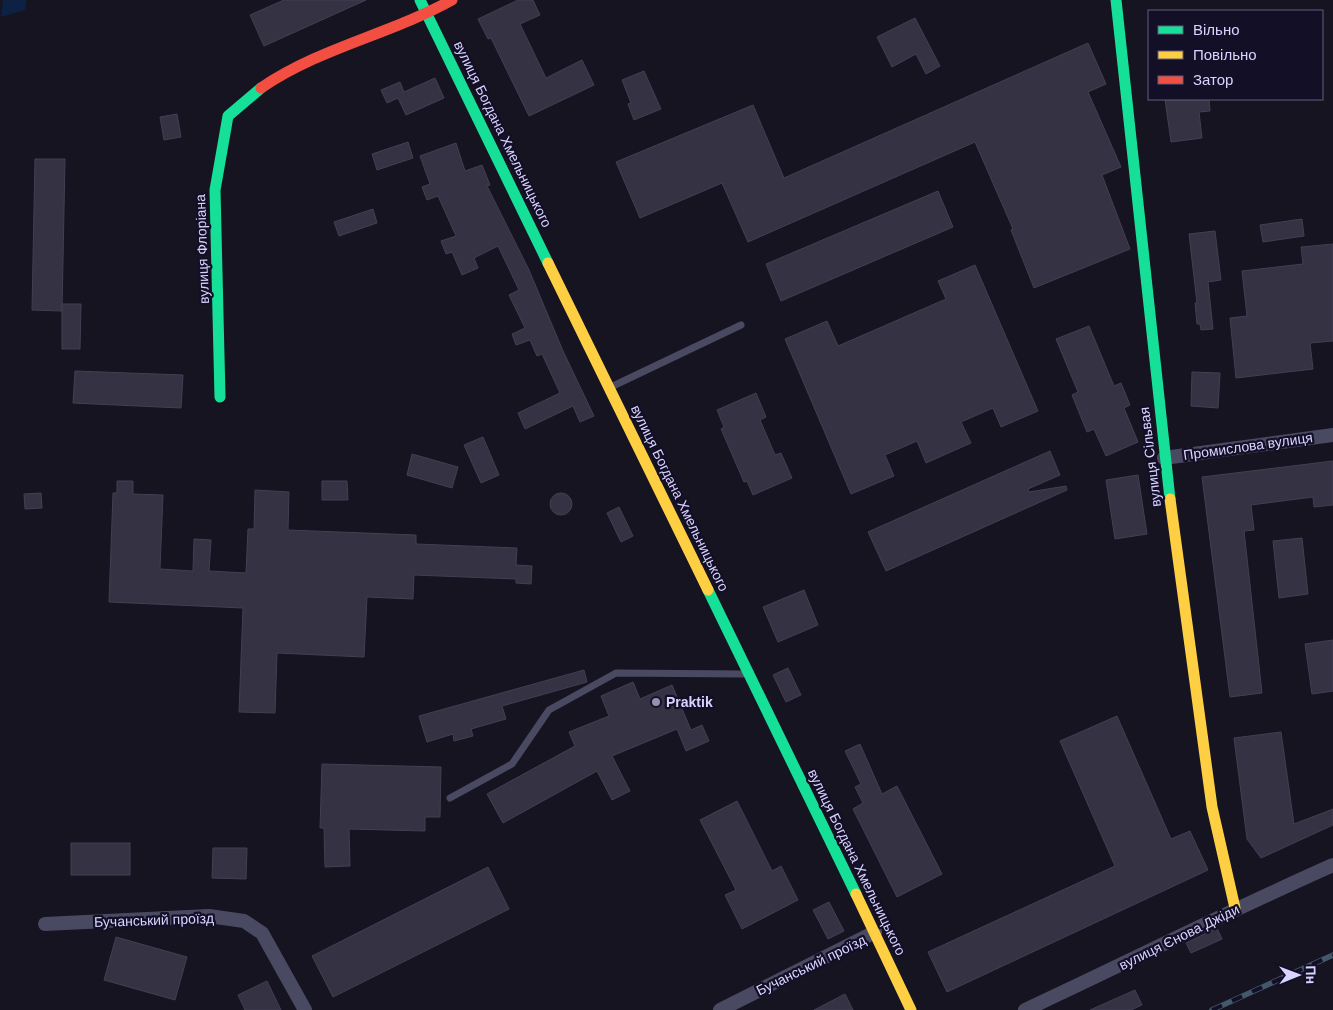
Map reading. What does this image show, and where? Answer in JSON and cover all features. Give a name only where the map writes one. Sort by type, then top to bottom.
[{"type":"main road","name":"вулиця Богдана Хмельницького","points":[[420,0],[876,932],[911,1010]]},
{"type":"main road","name":"вулиця Флоріана","points":[[220,398],[215,190],[228,116],[262,87],[320,56],[428,14],[452,0]]},
{"type":"main road","name":"вулиця Сільвая","points":[[1116,0],[1164,458],[1212,807],[1235,908]]},
{"type":"street","name":"Промислова вулиця","points":[[1164,458],[1333,435]]},
{"type":"street","name":"вулиця Єнова Джіди","points":[[1025,1010],[1136,959],[1235,908],[1333,865]]},
{"type":"street","name":"Бучанський проїзд","points":[[45,924],[209,916],[244,921],[262,933],[305,1010]]},
{"type":"street","name":"Бучанський проїзд","points":[[720,1010],[876,932]]},
{"type":"lane","points":[[610,388],[742,325]]},
{"type":"lane","points":[[450,798],[512,764],[549,710],[616,673],[749,674]]},
{"type":"water","points":[[3,0],[26,0],[25,10],[1,17]]},
{"type":"building","points":[[284,0],[366,0],[264,46],[250,15]]},
{"type":"building","points":[[518,0],[533,0],[540,15],[520,24],[546,78],[582,60],[594,85],[529,116],[491,38],[488,39],[478,19]]},
{"type":"building","points":[[915,18],[940,66],[926,74],[916,54],[892,67],[877,37]]},
{"type":"building","points":[[1088,43],[1106,84],[1088,92],[1121,167],[1102,175],[1130,249],[1034,288],[1011,230],[1013,229],[975,142],[748,242],[722,183],[640,218],[616,162],[753,105],[784,178]]},
{"type":"building","points":[[644,71],[661,109],[634,120],[628,104],[631,103],[622,80]]},
{"type":"building","points":[[435,78],[444,98],[406,115],[398,98],[387,103],[381,90],[400,82],[404,92]]},
{"type":"building","points":[[1165,100],[1209,100],[1210,111],[1199,112],[1202,138],[1171,142]]},
{"type":"building","points":[[177,114],[181,137],[164,140],[160,117]]},
{"type":"building","points":[[408,142],[413,158],[377,170],[372,154]]},
{"type":"building","points":[[456,143],[465,171],[482,165],[490,185],[487,186],[529,270],[563,351],[594,416],[580,422],[573,406],[525,429],[518,413],[560,393],[542,354],[537,356],[530,340],[516,345],[512,334],[525,328],[509,295],[519,290],[498,246],[474,258],[478,268],[462,275],[452,252],[446,254],[441,241],[456,236],[438,196],[427,200],[422,187],[430,184],[420,156]]},
{"type":"building","points":[[35,159],[65,159],[62,311],[32,310]]},
{"type":"building","points":[[938,191],[953,227],[781,301],[766,264]]},
{"type":"building","points":[[373,209],[377,223],[339,236],[334,222]]},
{"type":"building","points":[[1302,219],[1304,236],[1263,242],[1260,225]]},
{"type":"building","points":[[1215,231],[1221,280],[1208,282],[1213,329],[1201,330],[1200,324],[1197,324],[1195,303],[1197,303],[1189,234]]},
{"type":"building","points":[[1333,244],[1333,341],[1310,343],[1313,369],[1236,378],[1230,318],[1247,316],[1242,271],[1303,264],[1301,247]]},
{"type":"building","points":[[975,265],[1038,411],[1001,427],[993,408],[961,422],[971,443],[926,463],[917,441],[885,455],[894,476],[851,494],[785,339],[827,321],[838,346],[946,299],[938,281]]},
{"type":"building","points":[[62,304],[81,304],[80,349],[62,349]]},
{"type":"building","points":[[1089,326],[1114,386],[1121,383],[1130,405],[1124,408],[1138,442],[1106,456],[1094,429],[1087,432],[1072,395],[1078,392],[1056,339]]},
{"type":"building","points":[[75,371],[183,375],[181,408],[73,403]]},
{"type":"building","points":[[1192,372],[1220,373],[1218,408],[1191,406]]},
{"type":"building","points":[[756,393],[766,417],[760,420],[775,455],[781,453],[792,478],[753,495],[747,481],[744,482],[721,429],[724,427],[717,410]]},
{"type":"building","points":[[483,437],[499,475],[481,483],[464,445]]},
{"type":"building","points":[[1050,451],[1060,475],[1028,489],[1029,492],[1066,486],[1067,490],[886,571],[868,532]]},
{"type":"building","points":[[412,454],[458,467],[452,488],[407,475]]},
{"type":"building","points":[[1333,461],[1333,505],[1314,507],[1313,497],[1251,505],[1254,530],[1244,531],[1262,693],[1230,697],[1202,477]]},
{"type":"building","points":[[1138,475],[1147,534],[1115,539],[1106,480]]},
{"type":"building","points":[[117,481],[133,481],[133,494],[163,495],[160,569],[193,571],[194,539],[211,540],[209,571],[246,573],[248,529],[254,529],[255,490],[289,492],[288,530],[416,535],[416,544],[517,548],[516,565],[532,566],[531,584],[516,583],[516,579],[414,575],[413,599],[367,597],[364,657],[277,653],[275,713],[239,712],[243,608],[109,602],[113,493],[117,493]]},
{"type":"building","points":[[322,481],[347,481],[348,500],[322,500]]},
{"type":"building","points":[[41,493],[42,508],[25,509],[24,494]]},
{"type":"building","points":[[561,493],[569,496],[572,504],[569,512],[561,515],[553,512],[550,504],[553,496]]},
{"type":"building","points":[[619,507],[633,536],[621,542],[607,513]]},
{"type":"building","points":[[1302,538],[1308,594],[1279,598],[1273,541]]},
{"type":"building","points":[[804,590],[818,625],[778,642],[763,607]]},
{"type":"building","points":[[1333,640],[1333,691],[1312,694],[1305,644]]},
{"type":"building","points":[[788,668],[801,695],[786,702],[773,675]]},
{"type":"building","points":[[584,670],[587,682],[502,706],[506,719],[471,729],[473,736],[454,741],[453,734],[427,742],[419,716]]},
{"type":"building","points":[[633,682],[640,699],[672,685],[691,730],[702,725],[709,741],[686,751],[677,729],[612,756],[630,791],[612,800],[597,771],[503,823],[487,794],[575,746],[569,732],[609,716],[601,696]]},
{"type":"building","points":[[1117,716],[1171,839],[1190,831],[1208,870],[947,992],[928,952],[1115,866],[1060,741]]},
{"type":"building","points":[[1281,732],[1294,824],[1333,809],[1333,825],[1261,858],[1247,839],[1234,738]]},
{"type":"building","points":[[860,744],[882,794],[897,786],[942,874],[897,897],[853,809],[863,803],[855,787],[861,784],[845,751]]},
{"type":"building","points":[[322,764],[441,767],[440,817],[425,817],[425,831],[349,829],[350,866],[325,867],[324,828],[320,828]]},
{"type":"building","points":[[737,801],[772,871],[781,866],[798,900],[742,929],[725,895],[736,890],[700,820]]},
{"type":"building","points":[[71,843],[130,843],[130,875],[71,875]]},
{"type":"building","points":[[213,848],[247,848],[246,879],[212,878]]},
{"type":"building","points":[[488,867],[509,909],[333,997],[312,956]]},
{"type":"building","points":[[829,902],[844,931],[828,939],[813,910]]},
{"type":"building","points":[[1217,928],[1222,939],[1191,953],[1186,943]]},
{"type":"building","points":[[116,937],[187,957],[175,1000],[104,980]]},
{"type":"building","points":[[267,981],[281,1010],[245,1010],[238,995]]},
{"type":"building","points":[[1135,990],[1142,1005],[1131,1010],[1090,1010]]},
{"type":"building","points":[[845,994],[853,1010],[814,1010]]},
{"type":"railway","points":[[1212,1010],[1333,955]]},
{"type":"traffic: fast","points":[[420,0],[548,263]]},
{"type":"traffic: fast","points":[[1116,0],[1170,499]]},
{"type":"traffic: fast","points":[[220,397],[215,190],[228,116],[261,88]]},
{"type":"traffic: fast","points":[[708,590],[856,894]]},
{"type":"traffic: slow","points":[[548,263],[708,590]]},
{"type":"traffic: slow","points":[[1170,499],[1212,807],[1235,908]]},
{"type":"traffic: slow","points":[[856,894],[911,1010]]},
{"type":"traffic: jam","points":[[261,88],[307,62],[429,12],[452,0]]},
{"type":"place","name":"Praktik","points":[[656,702]]}]
